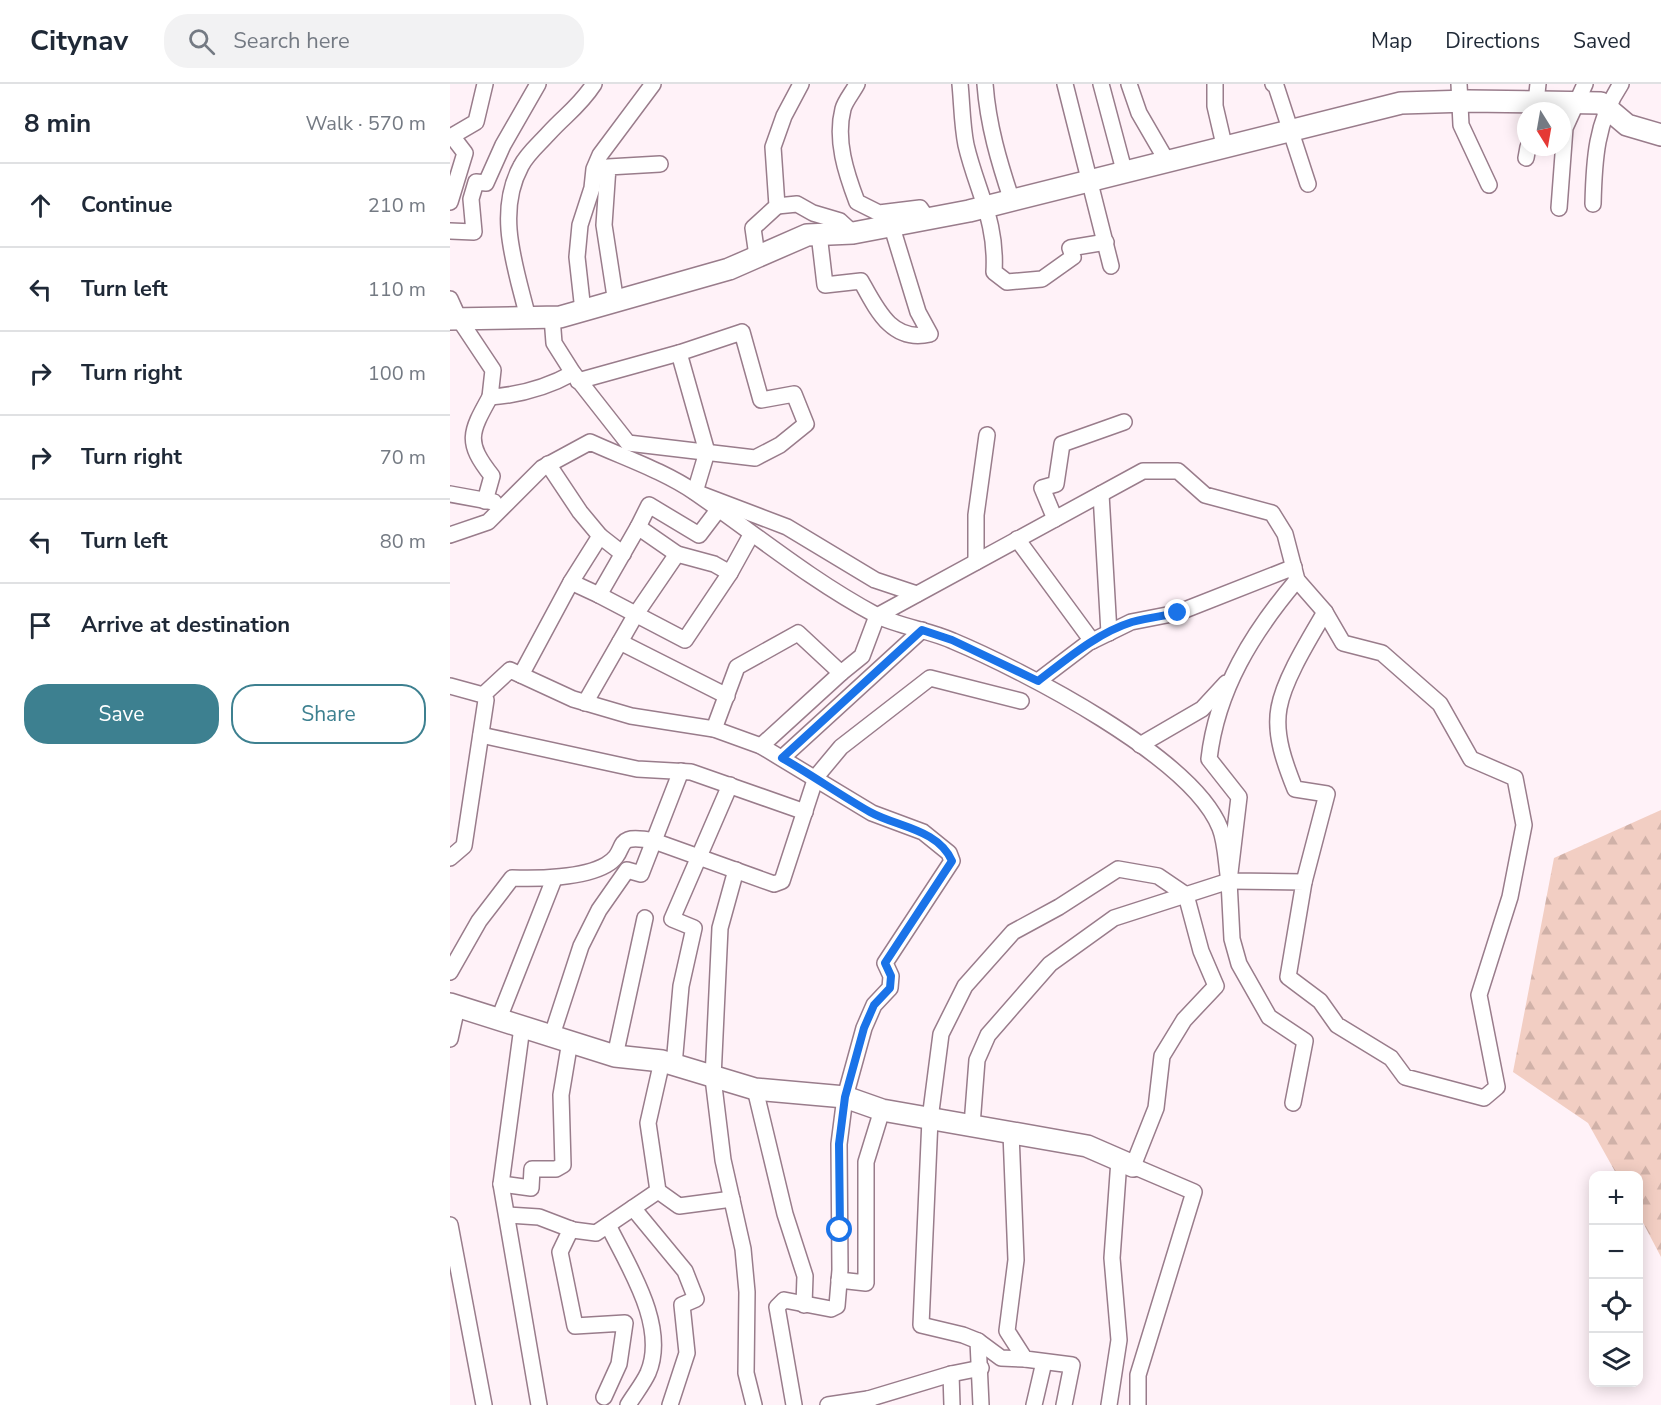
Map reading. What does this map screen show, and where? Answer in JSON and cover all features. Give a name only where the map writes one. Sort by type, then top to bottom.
[{"type":"street","points":[[450,202],[465,153],[452,136],[476,122],[485,84]]},
{"type":"street","points":[[450,231],[474,232],[471,199],[476,182],[486,183],[503,145],[538,84]]},
{"type":"street","points":[[528,318],[507,231],[509,198],[521,165],[554,127],[582,103],[594,84]]},
{"type":"street","points":[[583,311],[578,257],[580,225],[592,188],[594,169],[600,155],[652,84]]},
{"type":"street","points":[[777,206],[773,147],[784,116],[801,84]]},
{"type":"street","points":[[857,84],[843,108],[840,142],[848,177],[857,202],[879,213],[920,208],[927,218]]},
{"type":"street","points":[[960,84],[966,145],[987,207],[996,245],[994,272],[1007,282],[1042,279],[1073,257],[1070,248],[1106,242]]},
{"type":"street","points":[[985,84],[987,114],[997,159],[1012,201]]},
{"type":"street","points":[[1065,84],[1092,182],[1111,266]]},
{"type":"street","points":[[1101,84],[1125,174]]},
{"type":"street","points":[[1129,84],[1139,112],[1168,163]]},
{"type":"street","points":[[1215,84],[1215,106],[1225,149]]},
{"type":"street","points":[[1272,84],[1276,86],[1308,184]]},
{"type":"street","points":[[1593,204],[1594,152],[1607,108],[1621,84]]},
{"type":"street","points":[[454,319],[552,317],[583,311],[729,269],[807,235],[853,233],[987,207],[1291,133],[1401,103],[1460,92],[1536,99],[1581,93],[1601,103],[1627,124],[1661,135]]},
{"type":"street","points":[[1460,92],[1461,125],[1489,185]]},
{"type":"street","points":[[1559,208],[1565,128],[1581,93]]},
{"type":"street","points":[[616,303],[604,225],[608,167],[660,164]]},
{"type":"street","points":[[757,256],[753,228],[777,206],[796,204],[813,213],[840,221],[853,233]]},
{"type":"street","points":[[819,234],[825,285],[861,281],[877,311],[894,329],[914,338],[930,334],[918,312],[891,224]]},
{"type":"street","points":[[450,299],[454,319],[493,370],[490,397],[478,419],[473,438],[477,456],[492,476],[485,501]]},
{"type":"street","points":[[490,397],[518,395],[575,377],[679,353],[742,333],[761,400],[794,393],[806,424],[780,445],[754,458],[628,443],[575,377],[554,343],[552,317]]},
{"type":"street","points":[[679,353],[707,452],[695,492]]},
{"type":"street","points":[[1055,519],[1042,488],[1056,484],[1062,444],[1124,422]]},
{"type":"street","points":[[976,562],[976,515],[987,435]]},
{"type":"street","points":[[450,535],[488,522],[548,464],[590,442],[695,492],[787,527],[875,580],[918,594]]},
{"type":"street","points":[[548,464],[580,512],[600,536],[623,554]]},
{"type":"street","points":[[761,746],[862,656],[877,616],[1143,471],[1178,471],[1205,495],[1272,513],[1285,534],[1296,574],[1325,612],[1343,643],[1382,653],[1440,704],[1471,759],[1515,778],[1524,825],[1510,897],[1479,995],[1497,1088],[1484,1098],[1405,1077],[1391,1058],[1337,1025],[1320,1001],[1288,977],[1304,882],[1327,794],[1295,789],[1282,755],[1279,708],[1298,660],[1325,612]]},
{"type":"street","points":[[695,492],[751,535],[877,616],[952,640],[1038,681],[1124,732],[1185,782],[1207,806],[1220,828],[1229,881],[1232,939],[1239,964],[1269,1017],[1305,1041],[1293,1103]]},
{"type":"street","points":[[450,494],[506,504]]},
{"type":"street","points":[[1101,494],[1109,633]]},
{"type":"street","points":[[599,595],[649,505],[699,535],[718,510]]},
{"type":"street","points":[[638,527],[676,554],[714,564],[730,573]]},
{"type":"street","points":[[571,582],[684,640],[730,573],[751,535]]},
{"type":"street","points":[[521,675],[571,582],[600,536]]},
{"type":"street","points":[[1017,539],[1092,641]]},
{"type":"street","points":[[585,703],[636,614],[676,554]]},
{"type":"street","points":[[1038,681],[1092,641],[1131,622],[1178,613],[1296,574]]},
{"type":"street","points":[[1229,881],[1239,797],[1209,759],[1211,738],[1230,679],[1263,621],[1296,574]]},
{"type":"street","points":[[782,758],[922,630]]},
{"type":"street","points":[[714,729],[737,667],[798,633],[841,673]]},
{"type":"street","points":[[620,642],[727,696]]},
{"type":"street","points":[[483,695],[510,670],[585,703],[631,716],[714,729],[761,746],[816,777],[872,813],[923,832],[949,853],[952,861],[885,963],[891,976],[890,988],[874,1005],[864,1028],[845,1097],[839,1144],[839,1280],[835,1309],[784,1300],[777,1307],[794,1405]]},
{"type":"street","points":[[450,972],[479,921],[512,878],[554,879],[607,865],[624,841],[635,837],[654,841],[774,884],[782,881],[816,777],[841,747],[930,678],[1021,701]]},
{"type":"street","points":[[1140,745],[1202,709],[1230,679]]},
{"type":"street","points":[[450,686],[483,695],[486,700],[481,735],[458,837],[464,846],[450,858]]},
{"type":"street","points":[[481,735],[637,769],[691,772],[804,812]]},
{"type":"street","points":[[501,1184],[531,1188],[532,1169],[556,1169],[563,1165],[561,1038],[581,946],[598,910],[627,870],[641,874],[681,771]]},
{"type":"street","points":[[730,785],[672,919],[694,928],[668,1063],[648,1123],[658,1191],[679,1206],[732,1199]]},
{"type":"street","points":[[1064,1405],[1072,1365],[1001,1358],[978,1341],[921,1325],[930,1119],[941,1035],[965,986],[1013,932],[1059,908],[1118,869],[1158,876],[1186,895],[1202,951],[1216,986],[1184,1020],[1162,1056],[1156,1108],[1126,1163],[1112,1258],[1119,1340],[1109,1405]]},
{"type":"street","points":[[736,870],[720,928],[713,1078],[723,1160],[743,1249],[747,1292],[747,1373],[754,1405]]},
{"type":"street","points":[[498,1021],[554,879]]},
{"type":"street","points":[[972,1125],[977,1060],[988,1035],[1050,964],[1114,918],[1229,881],[1304,882]]},
{"type":"street","points":[[615,1056],[645,918]]},
{"type":"street","points":[[450,1039],[453,1006],[615,1056],[668,1063],[755,1089],[845,1097],[882,1110],[1087,1146],[1194,1192],[1138,1375],[1138,1405]]},
{"type":"street","points":[[522,1027],[501,1184],[539,1405]]},
{"type":"street","points":[[755,1089],[785,1214],[803,1269],[804,1305]]},
{"type":"street","points":[[839,1280],[866,1283],[866,1162],[882,1110]]},
{"type":"street","points":[[1011,1132],[1016,1260],[1007,1331],[1025,1359]]},
{"type":"street","points":[[507,1215],[539,1217],[571,1229],[596,1233],[658,1191]]},
{"type":"street","points":[[633,1208],[685,1271],[696,1299],[682,1305],[687,1353],[670,1405]]},
{"type":"street","points":[[450,1225],[484,1405]]},
{"type":"street","points":[[608,1225],[647,1307],[653,1334],[648,1372],[628,1405]]},
{"type":"street","points":[[571,1229],[560,1252],[575,1326],[625,1323],[619,1364],[601,1401],[618,1405]]},
{"type":"street","points":[[978,1341],[981,1405]]},
{"type":"street","points":[[1034,1405],[1044,1362]]},
{"type":"street","points":[[828,1405],[868,1402],[951,1374],[981,1368]]},
{"type":"street","points":[[951,1374],[952,1405]]},
{"type":"green space","points":[[1661,810],[1661,1257],[1643,1223],[1643,1171],[1615,1171],[1588,1123],[1513,1072],[1554,858]]},
{"type":"route","points":[[840,1230],[839,1144],[845,1097],[859,1053],[864,1028],[874,1005],[890,988],[891,976],[885,963],[952,861],[949,853],[923,832],[872,813],[782,758],[922,630],[952,640],[1038,681],[1088,644],[1131,622],[1178,613]]}]
